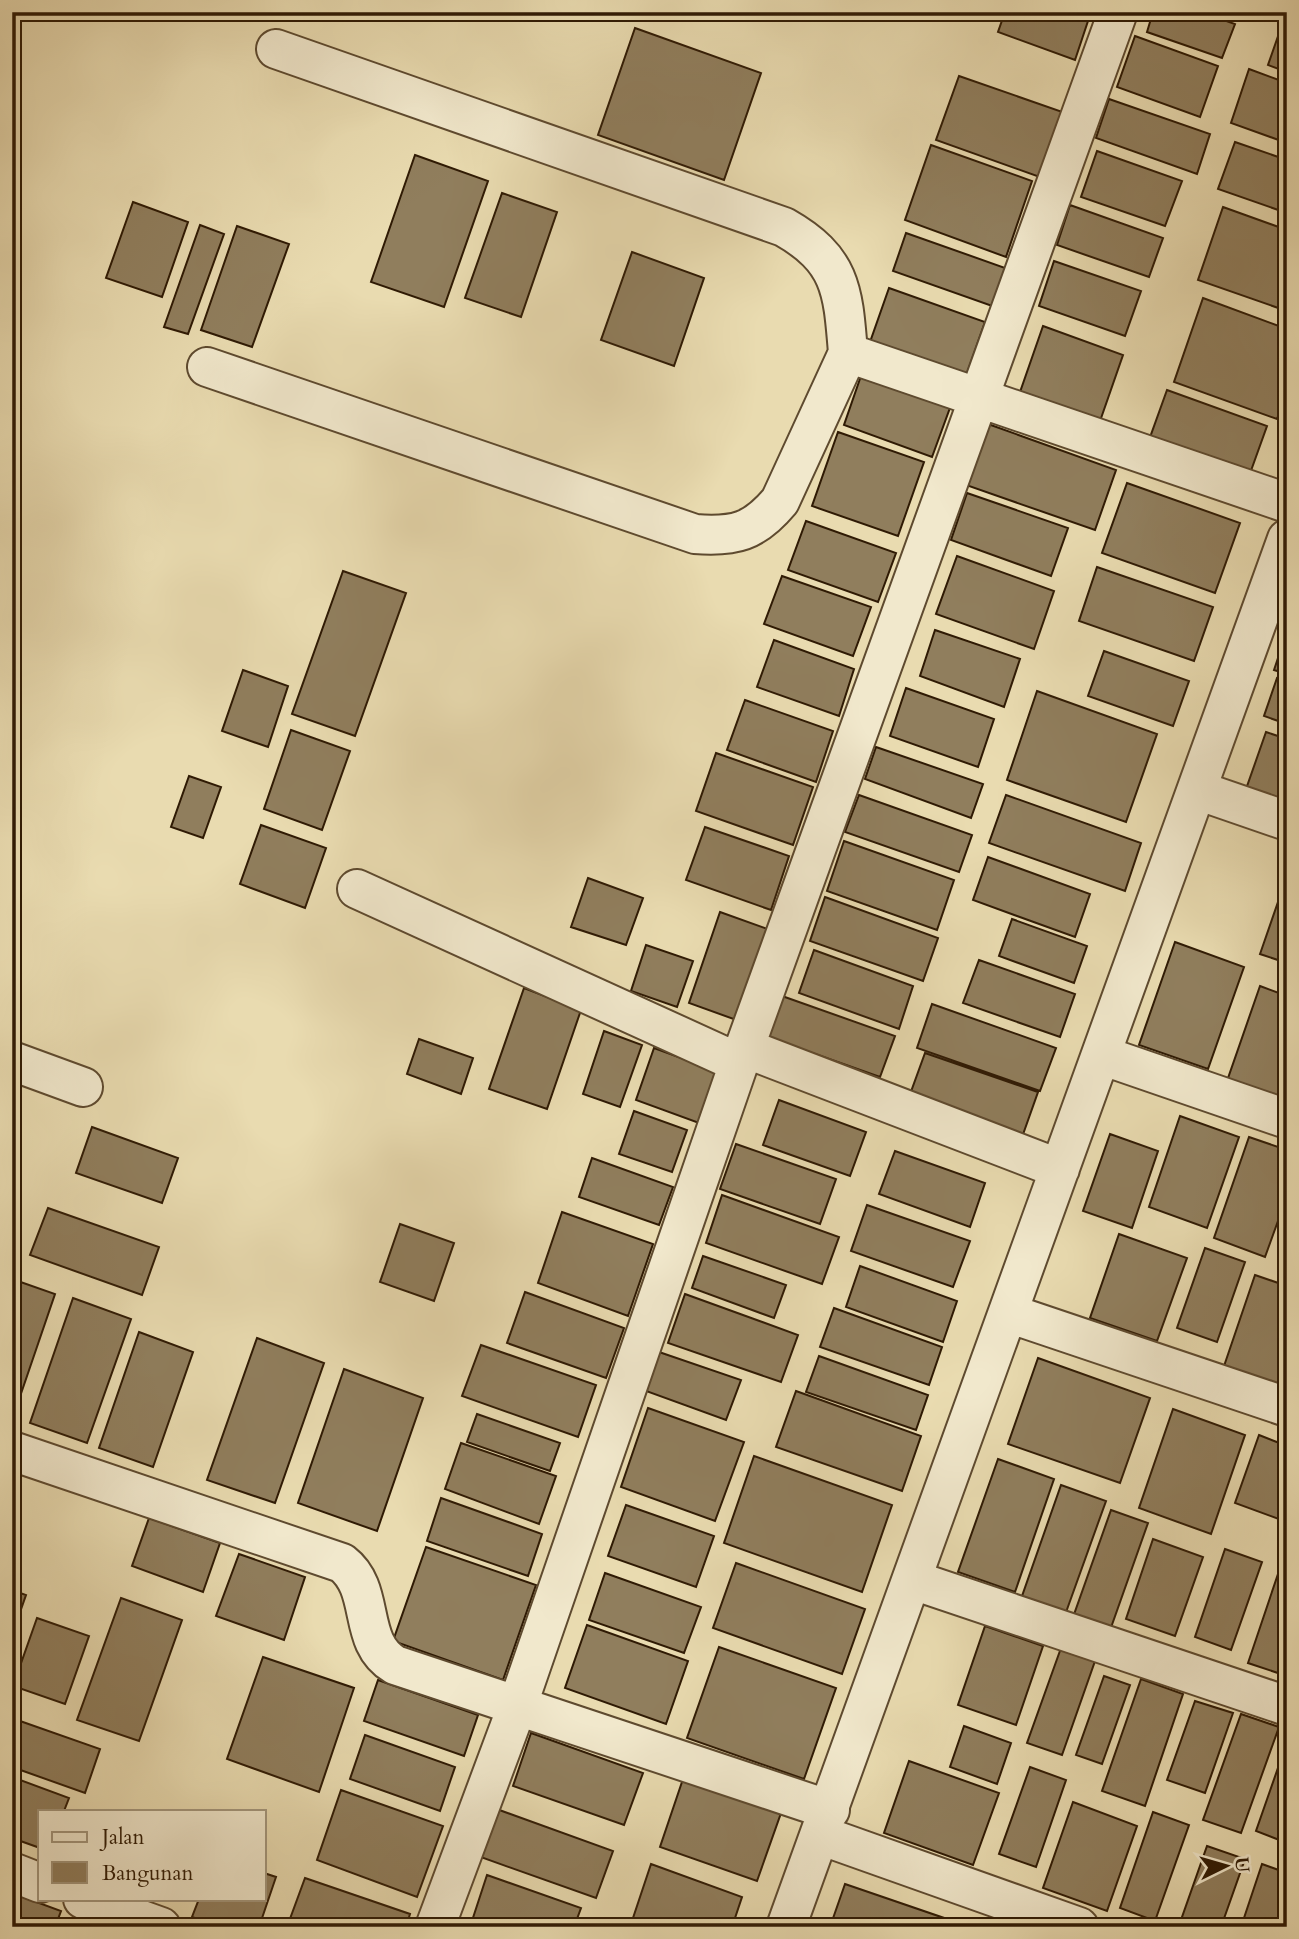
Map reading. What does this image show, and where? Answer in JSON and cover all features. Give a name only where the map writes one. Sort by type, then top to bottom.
[{"type":"street","points":[[435,1927],[517,1707],[742,1056],[1118,12]]},
{"type":"street","points":[[206,367],[695,534],[716,535],[744,531],[762,521],[780,501],[848,353],[844,310],[829,262],[812,243],[784,227],[276,49]]},
{"type":"street","points":[[848,353],[978,395],[1287,503]]},
{"type":"street","points":[[786,1927],[1287,539]]},
{"type":"street","points":[[1197,790],[1287,821]]},
{"type":"street","points":[[357,888],[742,1056],[1060,1169]]},
{"type":"street","points":[[1101,1055],[1287,1119]]},
{"type":"street","points":[[12,1062],[83,1087]]},
{"type":"street","points":[[1009,1313],[1287,1407]]},
{"type":"street","points":[[12,1451],[342,1563],[361,1585],[370,1635],[384,1659],[825,1823],[1079,1927]]},
{"type":"street","points":[[913,1580],[1287,1706]]},
{"type":"street","points":[[12,1872],[38,1882]]},
{"type":"street","points":[[88,1910],[160,1927]]},
{"type":"building","points":[[1005,12],[1091,12],[1075,60],[998,32]]},
{"type":"building","points":[[1153,12],[1201,12],[1235,24],[1222,58],[1147,32]]},
{"type":"building","points":[[1284,19],[1287,19],[1287,72],[1268,65]]},
{"type":"building","points":[[635,28],[761,73],[724,180],[598,135]]},
{"type":"building","points":[[1135,36],[1218,66],[1200,117],[1117,87]]},
{"type":"building","points":[[1249,69],[1287,83],[1287,143],[1231,123]]},
{"type":"building","points":[[959,76],[1074,116],[1051,181],[936,140]]},
{"type":"building","points":[[1109,99],[1210,134],[1197,174],[1096,138]]},
{"type":"building","points":[[1235,142],[1287,160],[1287,213],[1218,189]]},
{"type":"building","points":[[931,145],[1032,181],[1006,257],[905,220]]},
{"type":"building","points":[[1097,151],[1182,181],[1165,226],[1081,197]]},
{"type":"building","points":[[415,155],[488,181],[444,307],[371,282]]},
{"type":"building","points":[[502,193],[557,212],[521,317],[465,298]]},
{"type":"building","points":[[133,202],[188,222],[162,297],[106,278]]},
{"type":"building","points":[[1070,205],[1163,238],[1149,277],[1057,245]]},
{"type":"building","points":[[1223,207],[1287,230],[1287,311],[1198,280]]},
{"type":"building","points":[[200,225],[224,234],[188,334],[164,327]]},
{"type":"building","points":[[237,226],[289,244],[252,347],[201,330]]},
{"type":"building","points":[[906,233],[1008,269],[995,307],[893,271]]},
{"type":"building","points":[[632,252],[704,278],[674,366],[601,340]]},
{"type":"building","points":[[1054,261],[1141,291],[1125,336],[1039,306]]},
{"type":"building","points":[[889,288],[985,322],[965,379],[869,345]]},
{"type":"building","points":[[1203,298],[1287,329],[1287,392],[1277,419],[1174,382]]},
{"type":"building","points":[[1043,326],[1123,355],[1099,424],[1019,395]]},
{"type":"building","points":[[862,373],[951,405],[932,457],[844,425]]},
{"type":"building","points":[[1167,390],[1267,426],[1248,479],[1148,443]]},
{"type":"building","points":[[988,424],[1116,470],[1095,530],[966,485]]},
{"type":"building","points":[[838,432],[924,462],[898,536],[812,506]]},
{"type":"building","points":[[1127,483],[1240,523],[1215,593],[1102,553]]},
{"type":"building","points":[[967,493],[1068,528],[1051,576],[951,540]]},
{"type":"building","points":[[806,521],[896,553],[878,602],[788,570]]},
{"type":"building","points":[[957,556],[1054,591],[1034,649],[936,614]]},
{"type":"building","points":[[1097,567],[1213,607],[1194,661],[1079,621]]},
{"type":"building","points":[[343,571],[406,593],[355,736],[292,714]]},
{"type":"building","points":[[782,576],[871,607],[853,656],[764,624]]},
{"type":"building","points":[[935,630],[1020,659],[1004,707],[920,676]]},
{"type":"building","points":[[1287,634],[1287,674],[1274,670]]},
{"type":"building","points":[[774,640],[854,669],[839,716],[757,687]]},
{"type":"building","points":[[1104,651],[1189,681],[1173,726],[1088,696]]},
{"type":"building","points":[[243,670],[288,686],[268,747],[222,731]]},
{"type":"building","points":[[1277,678],[1287,682],[1287,724],[1264,716]]},
{"type":"building","points":[[906,688],[994,719],[978,767],[890,736]]},
{"type":"building","points":[[1037,691],[1157,734],[1126,822],[1007,780]]},
{"type":"building","points":[[745,700],[833,731],[816,782],[727,750]]},
{"type":"building","points":[[291,730],[350,751],[322,830],[264,809]]},
{"type":"building","points":[[1266,732],[1287,739],[1287,807],[1245,792]]},
{"type":"building","points":[[876,747],[983,784],[971,818],[865,779]]},
{"type":"building","points":[[716,753],[813,787],[793,845],[696,811]]},
{"type":"building","points":[[189,776],[221,787],[203,838],[171,827]]},
{"type":"building","points":[[859,795],[972,835],[959,872],[845,832]]},
{"type":"building","points":[[1006,795],[1141,843],[1125,891],[989,843]]},
{"type":"building","points":[[261,825],[326,848],[305,908],[240,884]]},
{"type":"building","points":[[705,827],[789,856],[771,910],[686,880]]},
{"type":"building","points":[[844,841],[954,880],[937,930],[827,891]]},
{"type":"building","points":[[988,857],[1090,894],[1075,937],[973,900]]},
{"type":"building","points":[[1287,876],[1287,963],[1260,954]]},
{"type":"building","points":[[588,878],[643,898],[626,945],[571,927]]},
{"type":"building","points":[[825,897],[938,938],[923,981],[810,941]]},
{"type":"building","points":[[720,912],[773,931],[742,1022],[689,1003]]},
{"type":"building","points":[[1012,919],[1087,946],[1074,983],[999,956]]},
{"type":"building","points":[[1175,942],[1244,967],[1208,1069],[1139,1045]]},
{"type":"building","points":[[646,945],[693,961],[677,1007],[631,991]]},
{"type":"building","points":[[814,950],[913,986],[899,1029],[799,993]]},
{"type":"building","points":[[979,960],[1075,994],[1060,1037],[963,1003]]},
{"type":"building","points":[[1260,986],[1287,996],[1287,1085],[1281,1103],[1226,1084]]},
{"type":"building","points":[[524,988],[581,1010],[547,1109],[489,1089]]},
{"type":"building","points":[[782,996],[895,1036],[880,1077],[767,1037]]},
{"type":"building","points":[[932,1004],[1056,1048],[1040,1091],[917,1048]]},
{"type":"building","points":[[604,1031],[642,1045],[620,1107],[583,1094]]},
{"type":"building","points":[[419,1039],[473,1058],[461,1094],[407,1074]]},
{"type":"building","points":[[654,1048],[717,1071],[699,1123],[636,1100]]},
{"type":"building","points":[[925,1053],[1038,1092],[1021,1140],[908,1100]]},
{"type":"building","points":[[779,1100],[866,1132],[850,1176],[763,1145]]},
{"type":"building","points":[[634,1111],[687,1130],[672,1172],[619,1154]]},
{"type":"building","points":[[1180,1116],[1239,1137],[1207,1228],[1149,1207]]},
{"type":"building","points":[[92,1127],[178,1158],[162,1203],[76,1173]]},
{"type":"building","points":[[1110,1134],[1158,1151],[1132,1228],[1083,1211]]},
{"type":"building","points":[[1249,1137],[1287,1150],[1287,1196],[1265,1257],[1214,1238]]},
{"type":"building","points":[[736,1144],[836,1179],[820,1224],[720,1189]]},
{"type":"building","points":[[895,1151],[985,1183],[970,1227],[879,1194]]},
{"type":"building","points":[[592,1158],[673,1187],[659,1225],[579,1197]]},
{"type":"building","points":[[722,1195],[839,1237],[822,1284],[706,1243]]},
{"type":"building","points":[[867,1205],[970,1241],[953,1287],[851,1251]]},
{"type":"building","points":[[48,1208],[159,1247],[142,1295],[30,1255]]},
{"type":"building","points":[[562,1212],[653,1244],[628,1316],[538,1283]]},
{"type":"building","points":[[400,1224],[454,1243],[434,1301],[380,1282]]},
{"type":"building","points":[[1119,1234],[1187,1258],[1157,1341],[1090,1318]]},
{"type":"building","points":[[1205,1248],[1245,1262],[1217,1342],[1177,1328]]},
{"type":"building","points":[[703,1256],[786,1285],[774,1318],[692,1288]]},
{"type":"building","points":[[860,1266],[957,1301],[943,1342],[846,1307]]},
{"type":"building","points":[[1255,1275],[1287,1286],[1287,1388],[1222,1372]]},
{"type":"building","points":[[12,1279],[55,1294],[12,1420]]},
{"type":"building","points":[[525,1292],[624,1328],[606,1378],[507,1343]]},
{"type":"building","points":[[685,1294],[798,1335],[781,1382],[668,1343]]},
{"type":"building","points":[[73,1298],[131,1319],[87,1443],[30,1423]]},
{"type":"building","points":[[834,1308],[942,1347],[929,1385],[820,1347]]},
{"type":"building","points":[[139,1332],[193,1352],[153,1467],[99,1448]]},
{"type":"building","points":[[257,1338],[324,1363],[275,1503],[207,1480]]},
{"type":"building","points":[[481,1345],[596,1385],[578,1437],[462,1396]]},
{"type":"building","points":[[659,1352],[741,1380],[726,1420],[646,1391]]},
{"type":"building","points":[[819,1356],[928,1395],[916,1430],[806,1392]]},
{"type":"building","points":[[1038,1358],[1150,1398],[1120,1483],[1008,1444]]},
{"type":"building","points":[[344,1369],[423,1398],[377,1531],[298,1503]]},
{"type":"building","points":[[796,1391],[921,1436],[902,1491],[776,1447]]},
{"type":"building","points":[[648,1408],[744,1442],[715,1521],[621,1487]]},
{"type":"building","points":[[1173,1409],[1245,1435],[1211,1534],[1139,1508]]},
{"type":"building","points":[[477,1414],[560,1443],[550,1471],[467,1442]]},
{"type":"building","points":[[1259,1435],[1287,1446],[1287,1522],[1235,1503]]},
{"type":"building","points":[[461,1443],[556,1476],[539,1524],[445,1489]]},
{"type":"building","points":[[754,1456],[892,1505],[862,1592],[724,1543]]},
{"type":"building","points":[[998,1459],[1054,1479],[1015,1592],[958,1572]]},
{"type":"building","points":[[1061,1485],[1106,1501],[1065,1615],[1021,1599]]},
{"type":"building","points":[[441,1498],[542,1534],[528,1576],[427,1541]]},
{"type":"building","points":[[626,1505],[714,1536],[696,1587],[608,1556]]},
{"type":"building","points":[[1111,1510],[1148,1523],[1108,1636],[1071,1623]]},
{"type":"building","points":[[149,1518],[220,1543],[203,1592],[132,1566]]},
{"type":"building","points":[[1153,1539],[1203,1557],[1175,1636],[1126,1619]]},
{"type":"building","points":[[426,1547],[536,1585],[503,1680],[393,1641]]},
{"type":"building","points":[[1225,1549],[1262,1562],[1231,1650],[1195,1637]]},
{"type":"building","points":[[239,1554],[305,1577],[284,1640],[216,1616]]},
{"type":"building","points":[[736,1563],[865,1609],[842,1674],[713,1628]]},
{"type":"building","points":[[1279,1571],[1287,1574],[1287,1676],[1248,1663]]},
{"type":"building","points":[[605,1573],[701,1607],[684,1653],[589,1620]]},
{"type":"building","points":[[12,1590],[26,1595],[12,1635]]},
{"type":"building","points":[[121,1598],[182,1620],[139,1741],[77,1720]]},
{"type":"building","points":[[37,1618],[89,1636],[65,1704],[13,1686]]},
{"type":"building","points":[[587,1625],[688,1661],[666,1724],[565,1688]]},
{"type":"building","points":[[985,1626],[1043,1646],[1016,1725],[958,1705]]},
{"type":"building","points":[[719,1647],[836,1688],[804,1779],[687,1738]]},
{"type":"building","points":[[1061,1648],[1095,1661],[1062,1755],[1027,1743]]},
{"type":"building","points":[[263,1657],[354,1688],[319,1792],[227,1759]]},
{"type":"building","points":[[1104,1676],[1130,1685],[1102,1764],[1076,1755]]},
{"type":"building","points":[[1141,1679],[1183,1694],[1145,1806],[1102,1791]]},
{"type":"building","points":[[378,1680],[478,1715],[464,1756],[364,1721]]},
{"type":"building","points":[[1195,1701],[1233,1713],[1205,1793],[1167,1780]]},
{"type":"building","points":[[1241,1714],[1279,1727],[1241,1833],[1203,1820]]},
{"type":"building","points":[[20,1721],[100,1749],[85,1793],[12,1767],[12,1744]]},
{"type":"building","points":[[964,1726],[1011,1743],[997,1784],[950,1767]]},
{"type":"building","points":[[531,1733],[643,1773],[624,1825],[513,1786]]},
{"type":"building","points":[[365,1735],[455,1767],[440,1811],[350,1779]]},
{"type":"building","points":[[1287,1742],[1287,1843],[1256,1831]]},
{"type":"building","points":[[909,1761],[999,1793],[973,1865],[884,1833]]},
{"type":"building","points":[[1030,1767],[1066,1780],[1036,1867],[999,1854]]},
{"type":"building","points":[[12,1777],[69,1798],[64,1810],[38,1810],[38,1847],[12,1838]]},
{"type":"building","points":[[683,1779],[781,1813],[757,1881],[660,1847]]},
{"type":"building","points":[[341,1790],[443,1826],[417,1897],[317,1860]]},
{"type":"building","points":[[1073,1802],[1137,1826],[1107,1911],[1043,1888]]},
{"type":"building","points":[[491,1807],[613,1851],[596,1898],[475,1855]]},
{"type":"building","points":[[1153,1812],[1189,1825],[1155,1921],[1120,1908]]},
{"type":"building","points":[[1207,1846],[1245,1859],[1221,1927],[1201,1927],[1181,1920]]},
{"type":"building","points":[[651,1864],[742,1897],[732,1927],[630,1927]]},
{"type":"building","points":[[1262,1864],[1287,1873],[1287,1927],[1241,1927]]},
{"type":"building","points":[[266,1874],[276,1877],[259,1927],[219,1927],[192,1917],[199,1900],[266,1900]]},
{"type":"building","points":[[487,1875],[581,1908],[574,1927],[470,1927]]},
{"type":"building","points":[[305,1878],[410,1914],[406,1927],[287,1927]]},
{"type":"building","points":[[845,1884],[950,1920],[948,1927],[830,1927]]},
{"type":"building","points":[[12,1893],[61,1911],[55,1927],[12,1927]]}]
